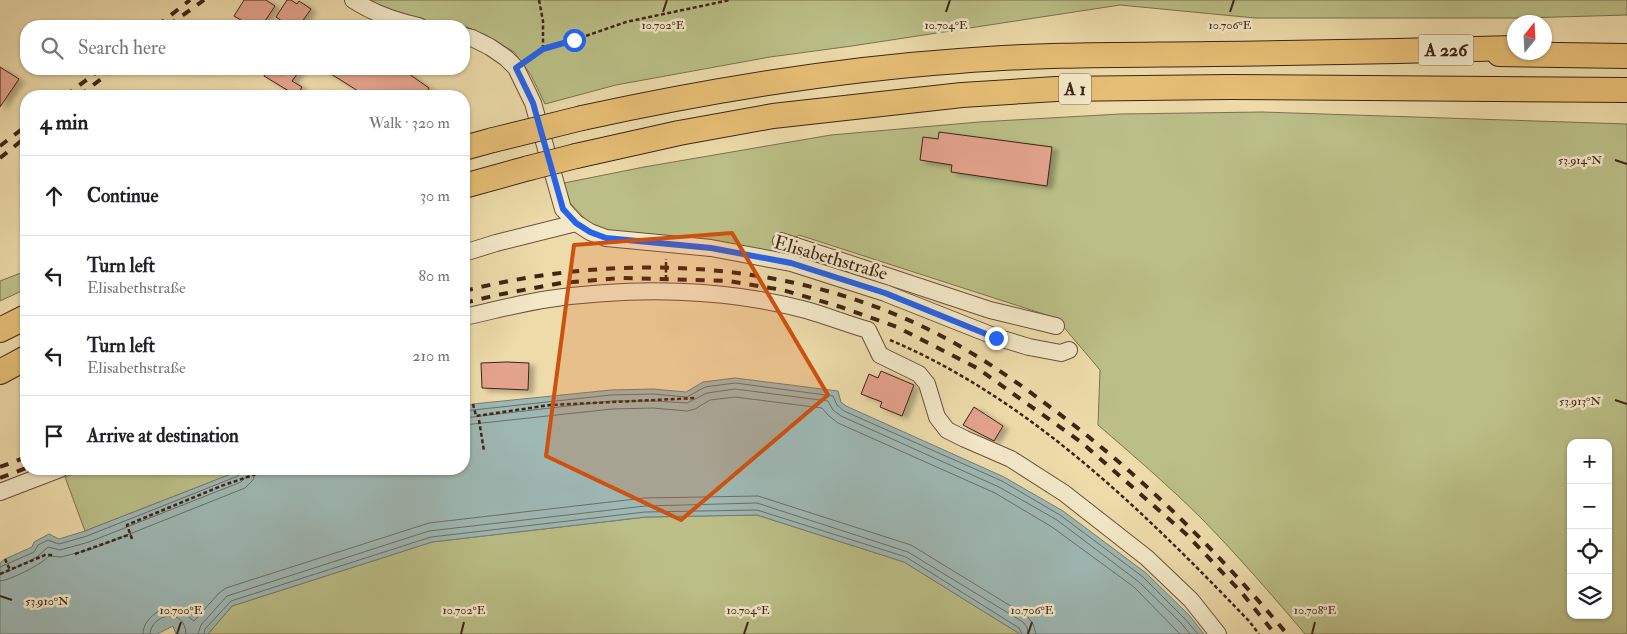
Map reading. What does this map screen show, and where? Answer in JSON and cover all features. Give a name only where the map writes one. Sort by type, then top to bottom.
[{"type":"highway","points":[[1552,47],[1627,45]]},
{"type":"highway","name":"A 226","points":[[1377,52],[1507,48]]},
{"type":"highway","name":"A 1","points":[[470,146],[582,118],[670,99],[766,82],[861,69],[959,60],[1056,55],[1377,52],[1627,56]]},
{"type":"highway","name":"A 1","points":[[470,184],[576,156],[679,133],[773,116],[962,94],[1056,89],[1229,87],[1627,90]]},
{"type":"highway","points":[[1578,89],[1627,97]]},
{"type":"highway","points":[[0,330],[20,320]]},
{"type":"highway","points":[[0,372],[20,361]]},
{"type":"street","points":[[353,0],[363,7],[396,20]]},
{"type":"street","name":"Elisabethstraße","points":[[470,38],[490,47],[516,68],[533,103],[563,209],[576,223],[590,232],[606,238],[711,248],[791,263],[885,293],[996,338],[1053,351],[1069,350]]},
{"type":"street","points":[[470,251],[576,223]]},
{"type":"street","points":[[781,241],[990,310],[1056,326]]},
{"type":"street","points":[[470,315],[549,299],[624,292],[711,294],[762,301],[806,310],[868,330],[880,355],[919,374],[927,384],[937,416],[947,430],[1011,460],[1064,493],[1147,558],[1191,600],[1218,634]]},
{"type":"street","points":[[0,492],[44,475]]},
{"type":"path","points":[[539,0],[543,21],[543,49]]},
{"type":"path","points":[[516,68],[543,49],[626,22],[730,0]]},
{"type":"path","points":[[665,293],[667,245]]},
{"type":"path","points":[[868,330],[964,378],[1030,420],[1170,539],[1250,621],[1259,634]]},
{"type":"path","points":[[473,404],[476,416],[550,405],[696,398]]},
{"type":"path","points":[[479,420],[484,451]]},
{"type":"path","points":[[132,539],[127,525],[221,486],[253,475]]},
{"type":"path","points":[[75,554],[131,534]]},
{"type":"path","points":[[0,574],[44,554],[53,556]]},
{"type":"path","points":[[5,559],[10,570]]},
{"type":"highlighted area","points":[[732,233],[828,395],[681,520],[546,456],[574,245]]},
{"type":"green space","points":[[361,0],[1627,0],[1627,15],[1552,17],[1552,15],[1507,15],[1507,18],[1255,18],[1120,5],[770,57],[616,85],[545,104],[531,75],[514,52],[486,35],[470,28],[470,20],[424,20]]},
{"type":"green space","points":[[1262,112],[1627,124],[1627,634],[1305,634],[1203,520],[1098,425],[1100,370],[1056,318],[799,235],[773,253],[608,233],[589,223],[570,203],[564,183],[644,167],[831,135],[979,122],[1120,114]]},
{"type":"green space","points":[[20,273],[20,292],[0,301],[0,281]]},
{"type":"green space","points":[[70,475],[229,475],[85,531],[65,477]]},
{"type":"green space","points":[[757,515],[904,562],[1020,634],[208,634],[232,606],[432,542],[646,517]]},
{"type":"water","points":[[735,378],[838,391],[841,402],[846,406],[1004,477],[1063,511],[1146,573],[1189,615],[1204,634],[1020,634],[904,562],[757,515],[646,517],[432,542],[232,606],[208,634],[176,634],[173,626],[157,634],[0,634],[0,563],[32,547],[34,542],[49,534],[59,539],[85,531],[229,475],[470,475],[470,405],[611,390],[653,389],[686,392],[703,382]]},
{"type":"building","points":[[244,0],[266,0],[275,6],[266,20],[241,20],[234,16]]},
{"type":"building","points":[[287,0],[297,4],[299,1],[311,9],[303,20],[280,20],[276,17]]},
{"type":"building","points":[[0,67],[19,79],[0,107]]},
{"type":"building","points":[[296,75],[292,81],[302,87],[300,90],[287,90],[264,76]]},
{"type":"building","points":[[333,75],[411,75],[429,88],[428,90],[356,90]]},
{"type":"building","points":[[939,132],[1052,147],[1047,186],[951,172],[952,165],[920,160],[923,137],[938,139]]},
{"type":"building","points":[[481,363],[529,363],[528,390],[482,388]]},
{"type":"building","points":[[881,371],[914,385],[902,416],[880,407],[882,402],[861,394],[869,374],[878,378]]},
{"type":"building","points":[[974,407],[1003,426],[994,441],[963,425]]},
{"type":"railway","points":[[165,20],[190,0]]},
{"type":"railway","points":[[176,20],[204,0]]},
{"type":"railway","points":[[73,90],[93,75]]},
{"type":"railway","points":[[87,90],[106,75]]},
{"type":"railway","points":[[0,146],[20,131]]},
{"type":"railway","points":[[0,158],[20,142]]},
{"type":"railway","points":[[470,290],[518,279],[573,272],[628,268],[683,268],[738,273],[793,283],[847,297],[918,324],[955,343],[991,365],[1042,401],[1109,454],[1172,510],[1231,570],[1287,634]]},
{"type":"railway","points":[[470,302],[561,283],[621,278],[728,281],[783,290],[841,307],[897,327],[977,368],[1081,442],[1186,534],[1242,593],[1275,634]]},
{"type":"railway","points":[[0,467],[20,459]]},
{"type":"railway","points":[[0,478],[20,470]]},
{"type":"route","points":[[574,40],[543,49],[516,68],[533,103],[563,209],[576,223],[590,232],[606,238],[711,248],[791,263],[885,293],[996,338]]}]
